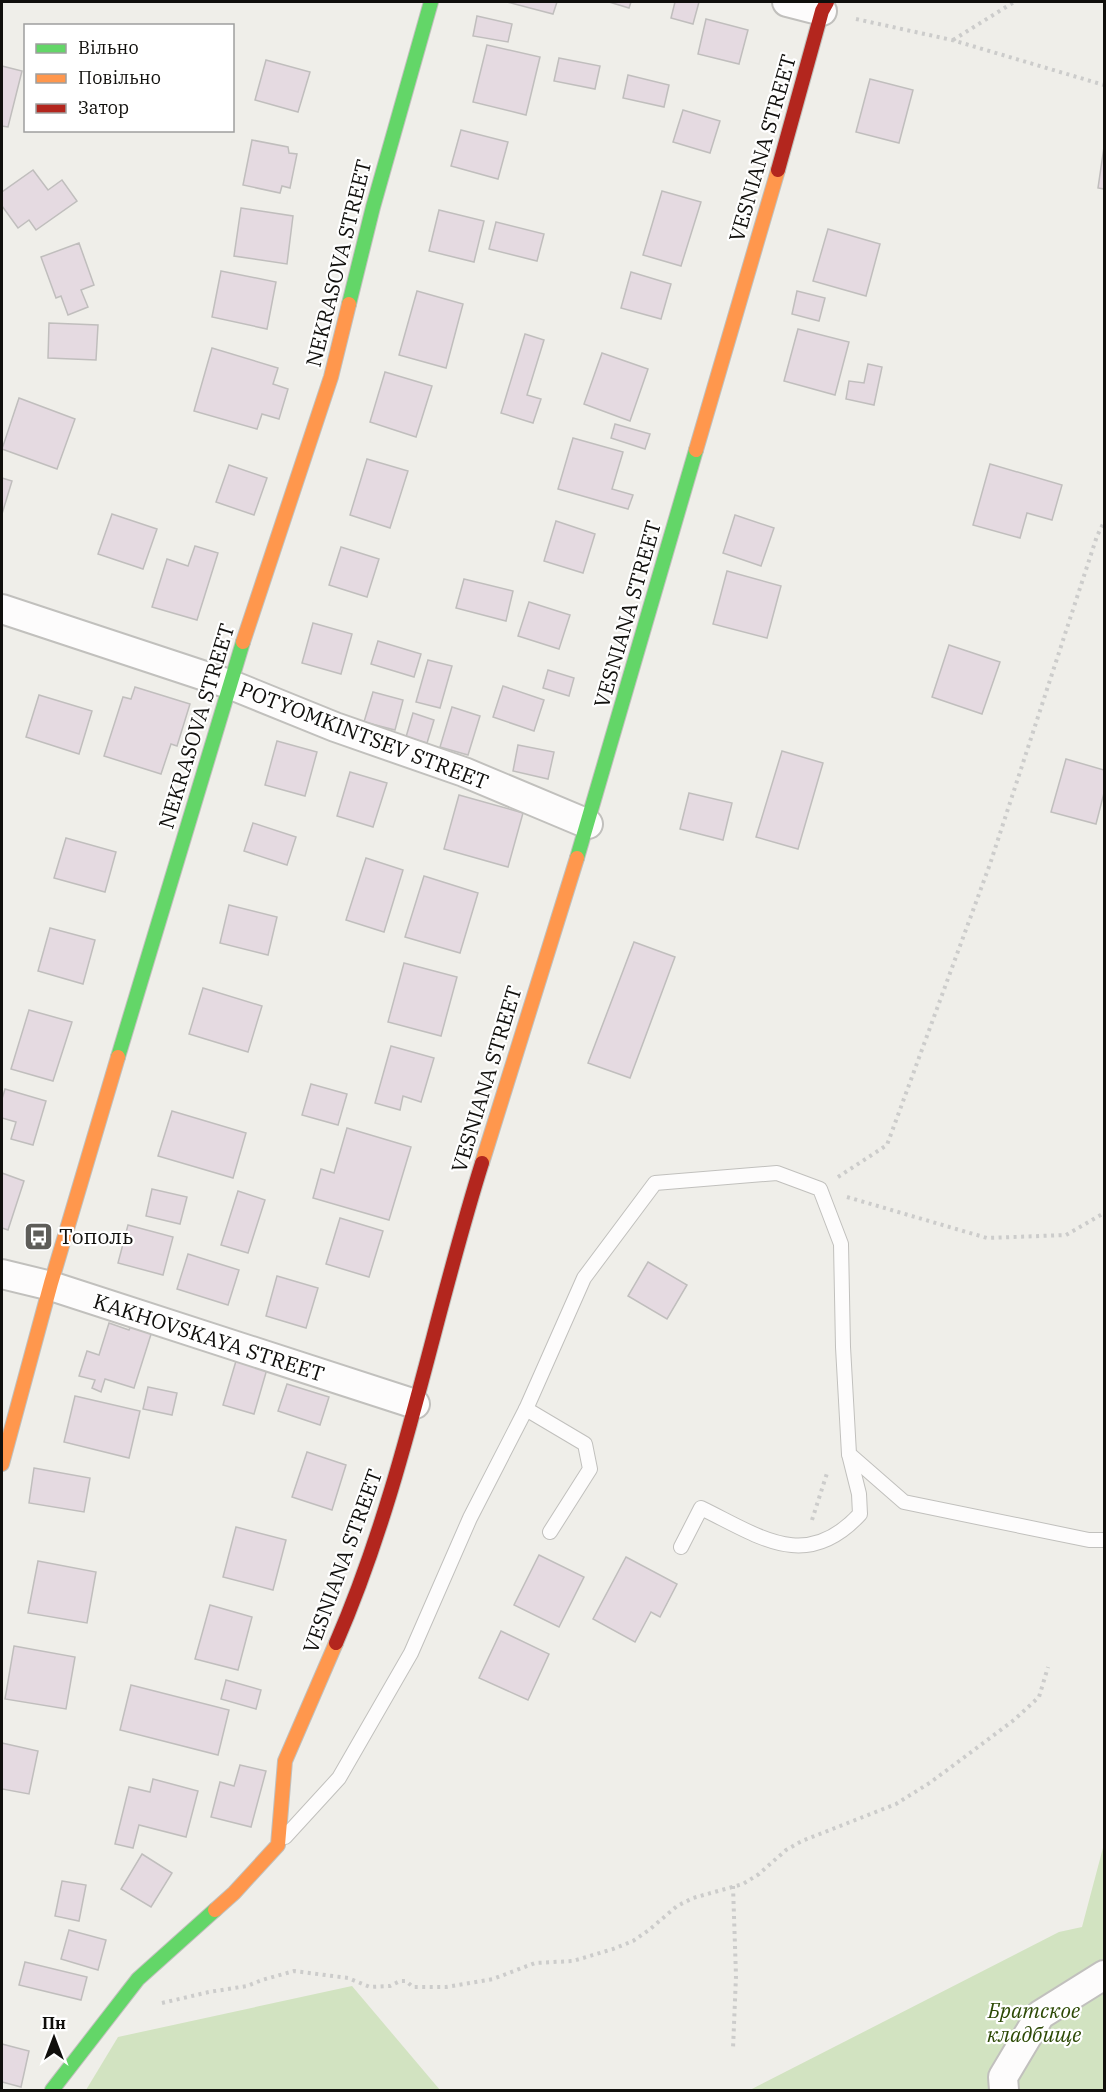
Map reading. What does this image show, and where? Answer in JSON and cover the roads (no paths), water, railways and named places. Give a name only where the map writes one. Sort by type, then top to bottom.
[{"type":"street","name":"NEKRASOVA STREET","points":[[2,1464],[51,1286],[229,684],[331,377],[373,207],[431,2]]},
{"type":"street","points":[[787,2],[824,6]]},
{"type":"street","name":"VESNIANA STREET","points":[[278,1845],[285,1761],[349,1614],[384,1518],[464,1219],[588,824],[824,6]]},
{"type":"street","name":"POTYOMKINTSEV STREET","points":[[2,609],[229,684],[335,727],[464,772],[588,824]]},
{"type":"street","name":"KAKHOVSKAYA STREET","points":[[2,1274],[51,1286],[415,1404]]},
{"type":"street","points":[[52,2091],[138,1979],[234,1893],[278,1845]]},
{"type":"street","points":[[1004,2091],[1003,2078],[1040,2015],[1104,1975]]},
{"type":"lane","points":[[278,1845],[339,1778],[411,1653],[471,1518],[526,1409],[584,1278],[655,1183],[777,1173],[820,1189],[841,1244],[843,1347],[849,1454],[859,1494],[860,1514],[848,1527],[833,1537],[803,1546],[769,1540],[701,1508],[681,1547]]},
{"type":"lane","points":[[526,1409],[585,1444],[590,1469],[550,1532]]},
{"type":"lane","points":[[849,1454],[904,1502],[1089,1540],[1104,1540]]},
{"type":"place","name":"Тополь","points":[[38,1236]]},
{"type":"park label","name":"Братское кладбище","points":[[1034,2022]]}]
